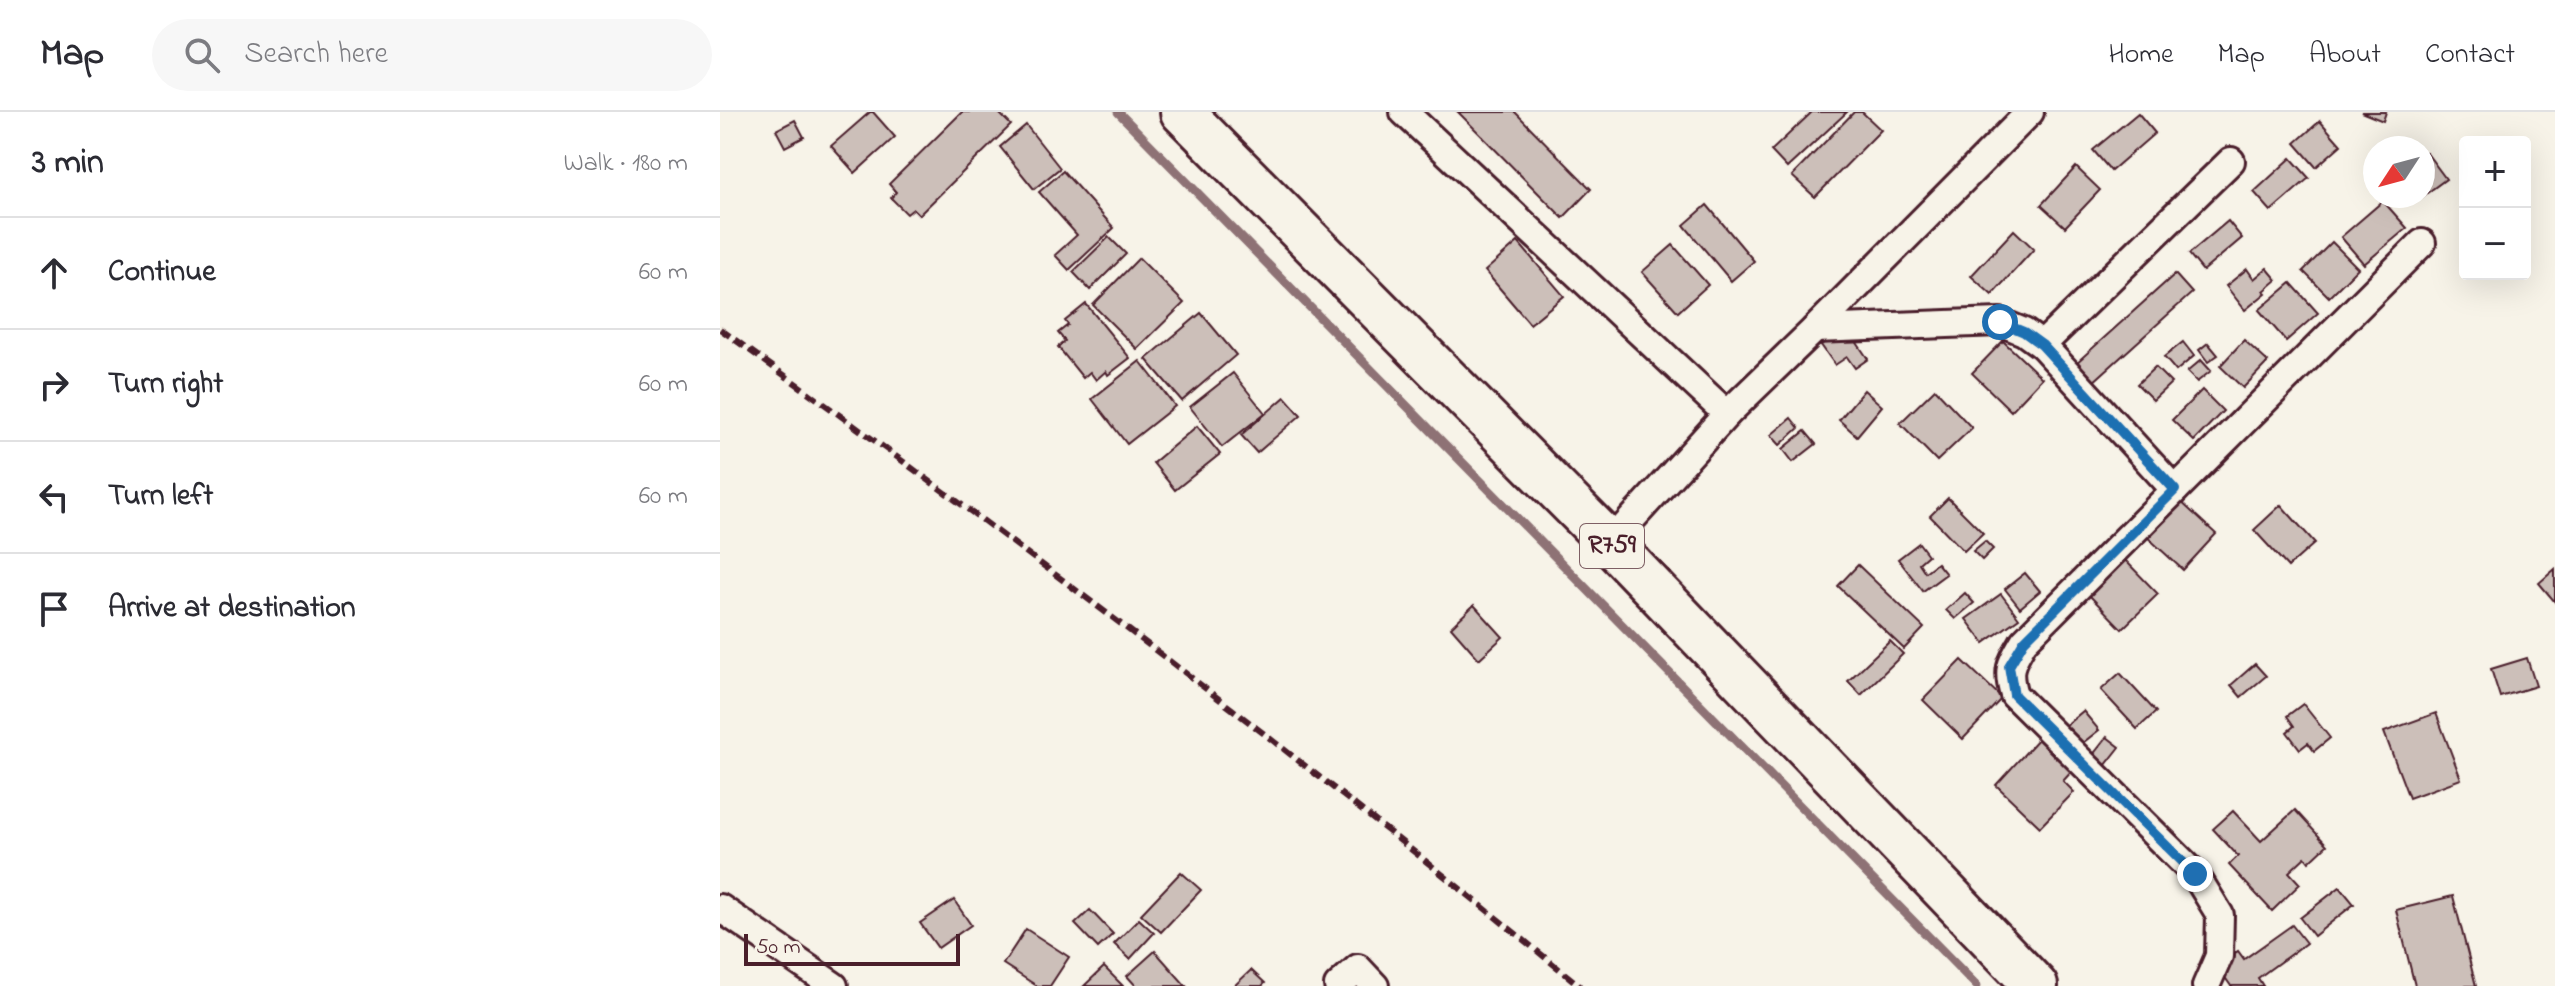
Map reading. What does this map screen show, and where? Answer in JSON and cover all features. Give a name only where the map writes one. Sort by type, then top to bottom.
[{"type":"main road","name":"R759","points":[[1182,112],[1610,543],[2036,986]]},
{"type":"street","points":[[1404,112],[1727,414]]},
{"type":"street","points":[[1610,543],[1727,414],[2030,112]]},
{"type":"street","points":[[2042,345],[2231,161]]},
{"type":"street","points":[[2206,986],[2219,956],[2220,915],[2195,874],[2014,695],[2009,666],[2024,641],[2422,243]]},
{"type":"street","points":[[1815,329],[2000,322],[2024,332],[2042,345],[2175,490]]},
{"type":"street","points":[[720,908],[834,986]]},
{"type":"street","points":[[1338,986],[1358,968],[1375,986]]},
{"type":"building","points":[[870,112],[895,137],[855,173],[831,146]]},
{"type":"building","points":[[962,112],[998,112],[1011,125],[919,215],[913,209],[907,214],[891,198],[896,192],[889,184]]},
{"type":"building","points":[[1458,112],[1515,112],[1591,189],[1563,218]]},
{"type":"building","points":[[1812,112],[1847,112],[1787,168],[1771,151]]},
{"type":"building","points":[[1854,112],[1862,112],[1881,130],[1815,197],[1792,176]]},
{"type":"building","points":[[2361,112],[2386,112],[2383,121]]},
{"type":"building","points":[[2138,113],[2155,133],[2111,171],[2093,150]]},
{"type":"building","points":[[795,120],[804,137],[785,147],[776,130]]},
{"type":"building","points":[[2320,121],[2341,145],[2316,167],[2295,143]]},
{"type":"building","points":[[1026,125],[1060,168],[1034,189],[1000,147]]},
{"type":"building","points":[[2291,158],[2309,178],[2271,211],[2254,192]]},
{"type":"building","points":[[2435,164],[2446,179],[2435,187]]},
{"type":"building","points":[[2076,167],[2100,190],[2065,227],[2041,205]]},
{"type":"building","points":[[1063,171],[1114,228],[1069,270],[1055,255],[1077,235],[1039,192]]},
{"type":"building","points":[[1707,205],[1754,261],[1731,281],[1684,225]]},
{"type":"building","points":[[2375,208],[2389,208],[2407,228],[2364,264],[2341,237]]},
{"type":"building","points":[[2228,221],[2242,238],[2203,271],[2189,254]]},
{"type":"building","points":[[2014,230],[2034,249],[1992,295],[1971,276]]},
{"type":"building","points":[[1109,237],[1126,254],[1090,290],[1073,272]]},
{"type":"building","points":[[1518,242],[1564,296],[1530,324],[1485,271]]},
{"type":"building","points":[[2332,242],[2358,268],[2329,297],[2303,271]]},
{"type":"building","points":[[1673,245],[1708,285],[1678,312],[1642,272]]},
{"type":"building","points":[[1139,258],[1184,303],[1137,349],[1093,305]]},
{"type":"building","points":[[2267,268],[2277,280],[2245,310],[2226,286],[2247,269],[2254,279]]},
{"type":"building","points":[[2175,274],[2192,293],[2092,383],[2075,364]]},
{"type":"building","points":[[2291,283],[2318,313],[2286,341],[2259,310]]},
{"type":"building","points":[[1086,304],[1130,358],[1096,380],[1090,372],[1083,378],[1058,347],[1065,341],[1058,333],[1068,325],[1065,321]]},
{"type":"building","points":[[1201,313],[1236,355],[1182,401],[1146,359]]},
{"type":"building","points":[[1847,328],[1868,359],[1855,368],[1847,357],[1835,365],[1821,345]]},
{"type":"building","points":[[2244,340],[2268,362],[2243,388],[2220,366]]},
{"type":"building","points":[[2003,341],[2042,378],[2011,411],[1972,373]]},
{"type":"building","points":[[2183,342],[2194,356],[2176,371],[2164,357]]},
{"type":"building","points":[[2208,343],[2218,355],[2208,362],[2199,350]]},
{"type":"building","points":[[2201,360],[2211,371],[2197,382],[2187,372]]},
{"type":"building","points":[[1140,361],[1175,406],[1127,444],[1092,399]]},
{"type":"building","points":[[2155,367],[2171,383],[2153,400],[2137,384]]},
{"type":"building","points":[[1233,373],[1265,413],[1222,447],[1190,407]]},
{"type":"building","points":[[1935,389],[1972,428],[1937,461],[1900,423]]},
{"type":"building","points":[[1864,390],[1882,406],[1857,436],[1839,420]]},
{"type":"building","points":[[2202,390],[2223,411],[2194,441],[2172,420]]},
{"type":"building","points":[[1285,397],[1301,415],[1257,453],[1241,435]]},
{"type":"building","points":[[1791,418],[1799,428],[1780,445],[1771,435]]},
{"type":"building","points":[[1197,426],[1220,454],[1175,490],[1153,463]]},
{"type":"building","points":[[1805,431],[1816,444],[1793,462],[1783,449]]},
{"type":"building","points":[[1948,498],[1983,533],[1964,551],[1930,516]]},
{"type":"building","points":[[2178,499],[2216,534],[2183,570],[2145,535]]},
{"type":"building","points":[[2281,505],[2315,543],[2288,567],[2254,530]]},
{"type":"building","points":[[1985,541],[1993,549],[1982,560],[1973,551]]},
{"type":"building","points":[[1919,543],[1928,555],[1919,563],[1925,572],[1937,563],[1946,574],[1923,591],[1898,559]]},
{"type":"building","points":[[2124,559],[2158,594],[2122,629],[2088,594]]},
{"type":"building","points":[[1858,565],[1924,628],[1904,649],[1838,586]]},
{"type":"building","points":[[2555,569],[2555,602],[2539,583]]},
{"type":"building","points":[[2025,573],[2040,591],[2020,608],[2005,589]]},
{"type":"building","points":[[1965,593],[1974,603],[1955,619],[1946,610]]},
{"type":"building","points":[[2001,594],[2019,618],[1984,643],[1966,619]]},
{"type":"building","points":[[1474,605],[1503,637],[1479,659],[1451,627]]},
{"type":"building","points":[[1890,641],[1903,654],[1861,695],[1848,681]]},
{"type":"building","points":[[2527,658],[2536,686],[2500,697],[2491,669]]},
{"type":"building","points":[[1962,660],[2002,698],[1963,739],[1923,700]]},
{"type":"building","points":[[2255,664],[2266,676],[2241,697],[2231,685]]},
{"type":"building","points":[[2120,673],[2156,712],[2137,729],[2101,690]]},
{"type":"building","points":[[2303,704],[2330,738],[2314,751],[2308,743],[2300,749],[2287,732],[2294,726],[2287,716]]},
{"type":"building","points":[[2083,711],[2099,730],[2080,745],[2065,726]]},
{"type":"building","points":[[2436,713],[2461,779],[2409,798],[2384,732]]},
{"type":"building","points":[[2040,737],[2074,769],[2063,781],[2074,792],[2040,827],[1996,785]]},
{"type":"building","points":[[2107,737],[2120,747],[2105,766],[2092,756]]},
{"type":"building","points":[[2295,810],[2327,845],[2309,862],[2305,857],[2289,872],[2300,884],[2272,911],[2229,865],[2238,856],[2213,829],[2233,811],[2261,841]]},
{"type":"building","points":[[1181,872],[1201,890],[1161,932],[1141,914]]},
{"type":"building","points":[[2340,887],[2354,904],[2314,936],[2300,918]]},
{"type":"building","points":[[2453,896],[2476,986],[2415,986],[2396,910]]},
{"type":"building","points":[[954,900],[971,925],[938,948],[920,923]]},
{"type":"building","points":[[1090,910],[1113,934],[1098,948],[1075,924]]},
{"type":"building","points":[[1139,919],[1154,933],[1130,959],[1114,944]]},
{"type":"building","points":[[2292,925],[2306,943],[2258,978],[2263,986],[2231,986],[2217,966],[2238,951],[2244,959]]},
{"type":"building","points":[[1026,929],[1069,957],[1050,986],[1037,986],[1003,964]]},
{"type":"building","points":[[1155,951],[1186,986],[1136,986],[1127,976]]},
{"type":"building","points":[[1104,967],[1123,986],[1084,986]]},
{"type":"building","points":[[1251,970],[1265,983],[1262,986],[1234,986]]},
{"type":"waterway","points":[[1118,112],[1977,986]]},
{"type":"railway","points":[[720,329],[1156,650],[1580,986]]},
{"type":"route","points":[[2000,322],[2024,332],[2042,345],[2175,490],[2024,641],[2009,666],[2014,695],[2195,874]]}]
